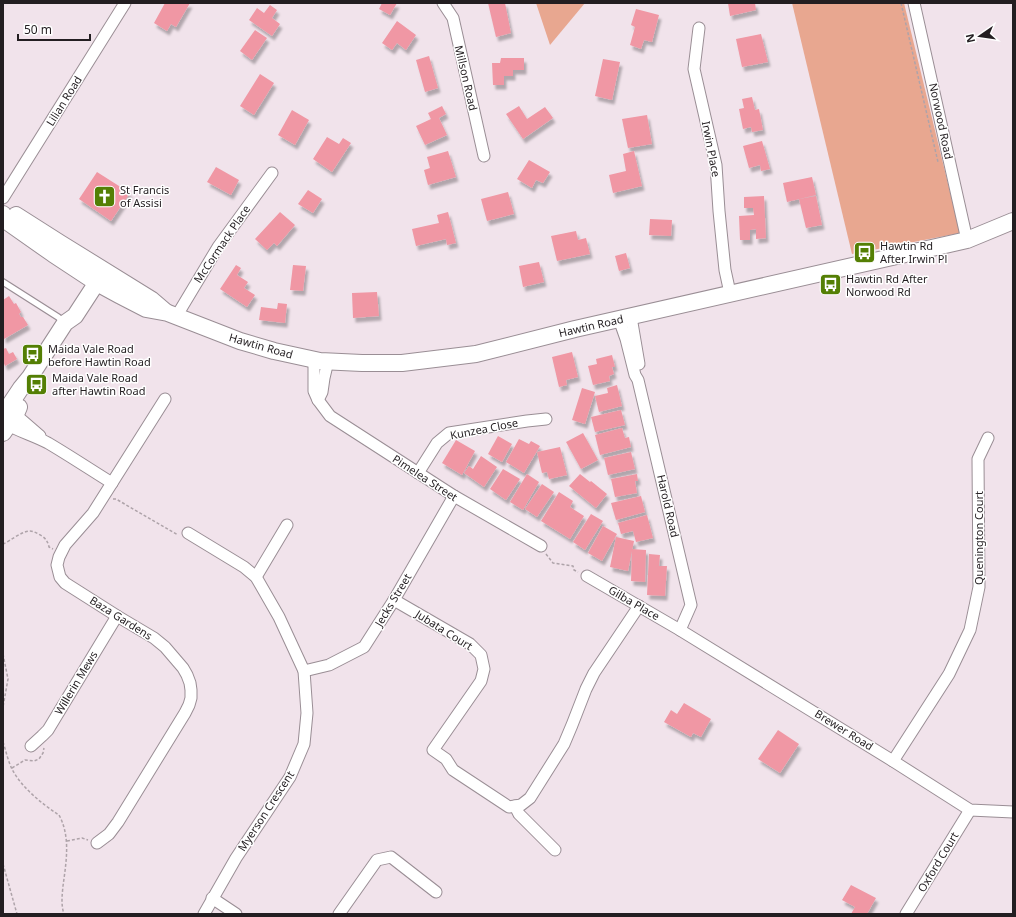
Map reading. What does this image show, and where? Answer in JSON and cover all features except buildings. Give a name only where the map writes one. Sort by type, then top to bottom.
[{"type":"main road","name":"Hawtin Road","points":[[3,213],[6,221],[53,254],[152,300],[172,315],[240,341],[274,351],[321,360],[362,363],[402,363],[476,354],[730,293],[967,240],[1013,222]]},
{"type":"main road","points":[[7,420],[21,388],[66,323],[68,311],[97,274]]},
{"type":"street","name":"Lilian Road","points":[[3,198],[125,3]]},
{"type":"street","name":"Millson Road","points":[[443,3],[453,18],[484,156]]},
{"type":"street","name":"Norwood Road","points":[[914,3],[967,240]]},
{"type":"street","name":"Irwin Place","points":[[699,28],[694,69],[716,165],[719,219],[725,270],[730,293]]},
{"type":"street","name":"McCormack Place","points":[[172,315],[218,247],[272,173]]},
{"type":"street","name":"Harold Road","points":[[625,318],[641,374],[638,380],[691,605],[680,630]]},
{"type":"street","name":"Pimelea Street","points":[[321,360],[324,378],[322,392],[318,400],[330,416],[454,496],[541,546]]},
{"type":"street","name":"Baza Gardens","points":[[97,843],[109,834],[118,822],[185,713],[191,698],[190,683],[183,668],[154,638],[65,583],[59,573],[57,561],[65,545],[100,508],[112,483],[166,399]]},
{"type":"street","name":"Kunzea Close","points":[[418,473],[437,443],[450,433],[546,419]]},
{"type":"street","points":[[7,420],[112,483]]},
{"type":"street","name":"Quenington Court","points":[[893,761],[949,674],[970,630],[979,587],[978,459],[988,438]]},
{"type":"street","name":"Jecks Street","points":[[304,671],[329,666],[364,647],[394,600],[454,496]]},
{"type":"street","points":[[256,577],[287,525]]},
{"type":"street","name":"Myerson Crescent","points":[[185,535],[244,567],[256,577],[279,617],[304,671],[308,713],[304,744],[290,777],[236,858],[204,914]]},
{"type":"street","name":"Gilba Place","points":[[587,576],[680,630]]},
{"type":"street","name":"Jubata Court","points":[[394,600],[470,644],[481,655],[484,669],[481,681],[433,750],[446,759],[453,770],[509,807],[515,806]]},
{"type":"street","points":[[555,850],[519,814],[515,806],[521,805],[530,798],[564,744],[594,673],[639,606]]},
{"type":"street","name":"Willerin Mews","points":[[31,746],[48,730],[117,616]]},
{"type":"street","name":"Brewer Road","points":[[680,630],[970,810],[1013,812]]},
{"type":"street","name":"Oxford Court","points":[[906,914],[970,810]]},
{"type":"street","points":[[340,914],[377,860],[391,856],[436,892]]},
{"type":"street","points":[[212,898],[236,914]]},
{"type":"lane","points":[[3,282],[66,323]]},
{"type":"path","points":[[901,3],[938,161]]},
{"type":"path","points":[[100,508],[109,500],[116,499],[185,535]]},
{"type":"path","points":[[3,544],[24,532],[30,531],[45,539],[49,547],[61,553]]},
{"type":"path","points":[[541,546],[553,563],[573,566],[574,570],[587,576]]},
{"type":"path","points":[[3,654],[8,679],[3,707]]},
{"type":"path","points":[[3,742],[17,778],[33,795],[59,815],[61,819],[67,842],[62,902],[64,914]]},
{"type":"path","points":[[67,842],[82,838],[97,843]]},
{"type":"path","points":[[3,864],[18,914]]},
{"type":"shaded area","points":[[536,3],[585,3],[550,45]]},
{"type":"shaded area","points":[[792,3],[904,3],[960,233],[852,254]]},
{"type":"place","name":"St Francis of Assisi","points":[[105,196]]},
{"type":"place","name":"Hawtin Rd After Irwin Pl","points":[[864,252]]},
{"type":"place","name":"Hawtin Rd After Norwood Rd","points":[[831,285]]},
{"type":"place","name":"Maida Vale Road before Hawtin Road","points":[[33,355]]},
{"type":"place","name":"Maida Vale Road after Hawtin Road","points":[[37,384]]}]
